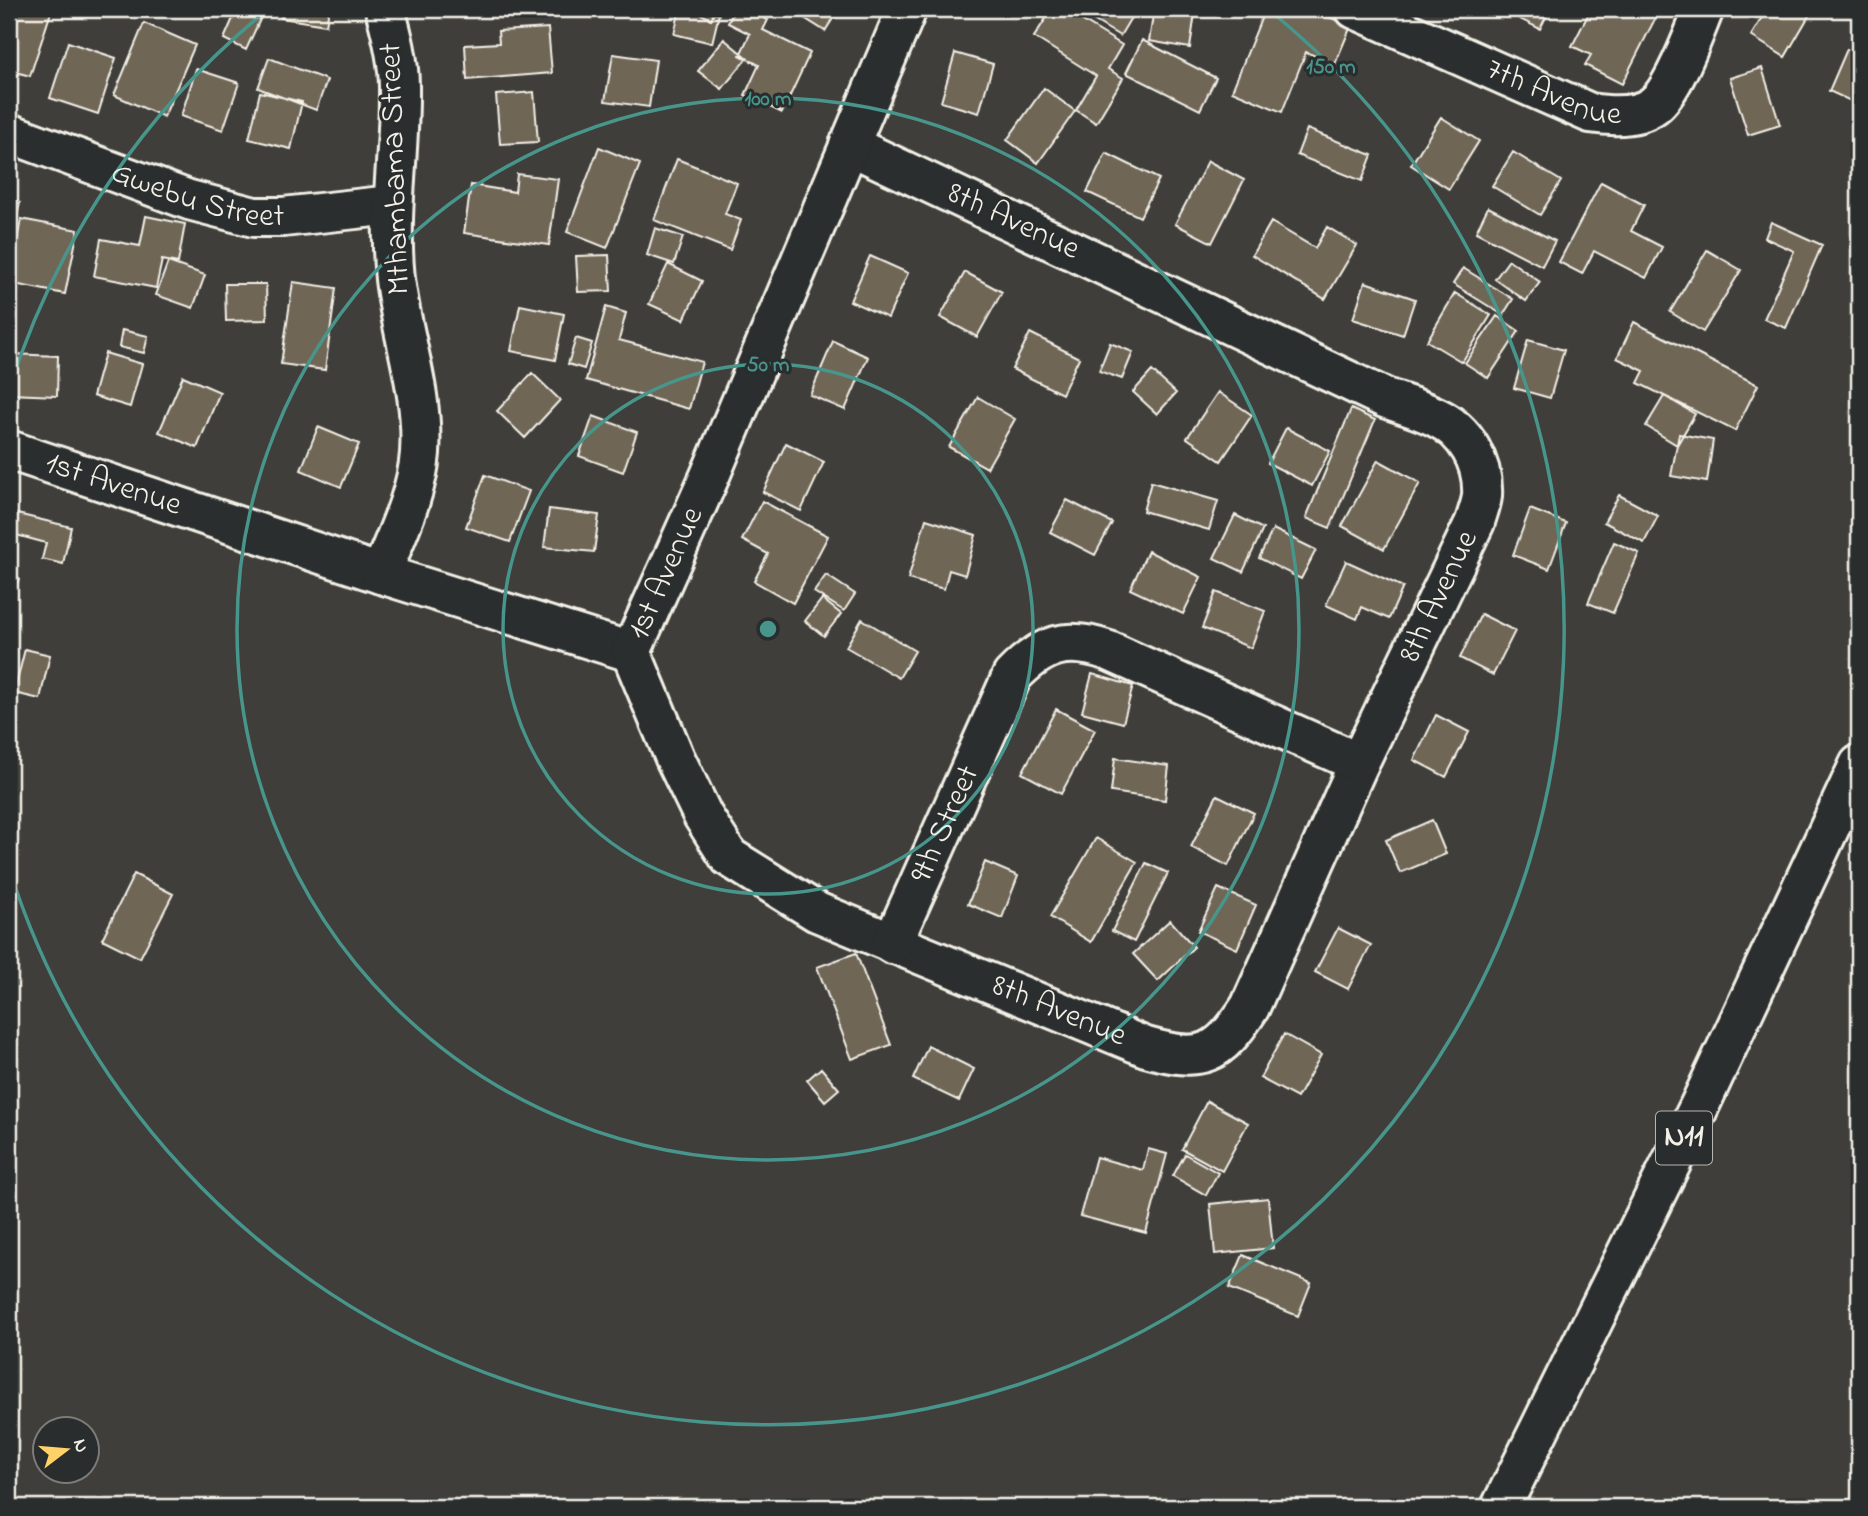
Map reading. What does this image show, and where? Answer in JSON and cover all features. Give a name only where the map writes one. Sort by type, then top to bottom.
[{"type":"main road","name":"Mthambama Street","points":[[381,574],[412,494],[420,453],[416,400],[395,279],[392,205],[399,86],[386,9]]},
{"type":"main road","name":"1st Avenue","points":[[9,450],[381,574],[631,652],[709,478],[907,9]]},
{"type":"main road","name":"7th Avenue","points":[[1355,9],[1590,113],[1608,116],[1651,108],[1662,98],[1681,63],[1704,9]]},
{"type":"main road","name":"Gwebu Street","points":[[9,133],[189,200],[254,217],[283,217],[392,205]]},
{"type":"main road","name":"8th Avenue","points":[[849,145],[1385,398],[1437,417],[1466,440],[1477,460],[1481,480],[1482,499],[1475,522],[1359,763],[1250,1007],[1231,1037],[1213,1050],[1186,1056],[1146,1047],[892,944]]},
{"type":"main road","name":"9th Street","points":[[892,944],[1012,676],[1036,655],[1056,645],[1087,643],[1109,651],[1359,763]]},
{"type":"main road","points":[[631,652],[675,758],[703,816],[729,857],[817,912],[892,944]]},
{"type":"main road","name":"N11","points":[[1501,1507],[1699,1107],[1859,765]]},
{"type":"building","points":[[9,9],[52,9],[30,76],[9,70]]},
{"type":"building","points":[[237,9],[253,9],[263,13],[246,50],[224,39]]},
{"type":"building","points":[[283,9],[329,9],[326,25],[281,18]]},
{"type":"building","points":[[564,9],[597,9],[596,12]]},
{"type":"building","points":[[680,9],[719,14],[712,43],[674,34]]},
{"type":"building","points":[[691,9],[716,9],[711,19]]},
{"type":"building","points":[[735,9],[744,9],[768,20],[763,30],[810,53],[782,113],[745,95],[759,65],[740,55],[750,34],[728,23]]},
{"type":"building","points":[[790,9],[839,9],[825,31]]},
{"type":"building","points":[[1052,9],[1084,9],[1078,18],[1122,45],[1108,69],[1123,78],[1096,123],[1076,110],[1096,76],[1034,37]]},
{"type":"building","points":[[1086,9],[1136,9],[1120,36],[1083,14]]},
{"type":"building","points":[[1154,9],[1195,13],[1190,48],[1149,41]]},
{"type":"building","points":[[1265,9],[1309,9],[1351,26],[1335,64],[1306,52],[1282,112],[1232,91]]},
{"type":"building","points":[[1500,9],[1550,9],[1540,29]]},
{"type":"building","points":[[1591,9],[1660,9],[1622,84],[1585,65],[1591,55],[1572,46]]},
{"type":"building","points":[[1767,9],[1802,9],[1810,14],[1785,57],[1751,36]]},
{"type":"building","points":[[144,23],[195,45],[164,117],[114,95]]},
{"type":"building","points":[[548,28],[552,73],[467,80],[465,45],[499,43],[498,31]]},
{"type":"building","points":[[724,39],[747,58],[722,89],[698,71]]},
{"type":"building","points":[[1142,40],[1216,78],[1200,110],[1126,73]]},
{"type":"building","points":[[68,42],[116,58],[98,114],[50,98]]},
{"type":"building","points":[[1847,49],[1859,54],[1859,93],[1855,103],[1829,91]]},
{"type":"building","points":[[955,53],[993,64],[979,113],[941,102]]},
{"type":"building","points":[[613,54],[656,60],[649,107],[605,101]]},
{"type":"building","points":[[269,58],[327,80],[316,110],[258,88]]},
{"type":"building","points":[[1762,68],[1780,125],[1748,135],[1730,78]]},
{"type":"building","points":[[196,69],[239,83],[223,130],[181,116]]},
{"type":"building","points":[[1044,88],[1075,111],[1038,163],[1007,140]]},
{"type":"building","points":[[260,92],[302,102],[291,149],[249,139]]},
{"type":"building","points":[[534,92],[538,142],[500,144],[496,95]]},
{"type":"building","points":[[1441,117],[1479,141],[1449,189],[1411,165]]},
{"type":"building","points":[[1307,129],[1372,155],[1362,181],[1297,155]]},
{"type":"building","points":[[599,147],[640,164],[607,248],[567,232]]},
{"type":"building","points":[[1513,152],[1561,181],[1540,215],[1492,186]]},
{"type":"building","points":[[1106,153],[1159,179],[1140,217],[1087,192]]},
{"type":"building","points":[[677,159],[737,183],[725,214],[741,220],[730,250],[654,220]]},
{"type":"building","points":[[1208,161],[1244,180],[1212,243],[1175,224]]},
{"type":"building","points":[[517,174],[558,179],[549,245],[464,233],[471,185],[515,192]]},
{"type":"building","points":[[1601,182],[1644,205],[1631,231],[1662,247],[1646,278],[1594,251],[1582,274],[1559,262]]},
{"type":"building","points":[[9,200],[20,203],[11,241],[9,240]]},
{"type":"building","points":[[1488,207],[1555,241],[1542,266],[1476,232]]},
{"type":"building","points":[[146,216],[185,224],[178,263],[162,260],[156,288],[94,276],[101,239],[140,246]]},
{"type":"building","points":[[21,219],[78,230],[65,294],[9,283]]},
{"type":"building","points":[[1271,222],[1315,248],[1327,227],[1357,245],[1325,299],[1252,255]]},
{"type":"building","points":[[1771,222],[1822,245],[1786,328],[1764,319],[1794,251],[1765,238]]},
{"type":"building","points":[[655,228],[683,237],[674,264],[647,255]]},
{"type":"building","points":[[1707,250],[1741,270],[1703,332],[1670,312]]},
{"type":"building","points":[[609,255],[611,291],[578,292],[576,256]]},
{"type":"building","points":[[870,256],[908,273],[888,318],[850,301]]},
{"type":"building","points":[[1509,260],[1540,282],[1526,301],[1495,279]]},
{"type":"building","points":[[168,262],[205,275],[193,308],[156,295]]},
{"type":"building","points":[[668,264],[702,281],[684,320],[649,304]]},
{"type":"building","points":[[1463,268],[1513,299],[1503,315],[1453,284]]},
{"type":"building","points":[[965,272],[1002,292],[977,337],[940,317]]},
{"type":"building","points":[[293,282],[336,288],[325,370],[281,364]]},
{"type":"building","points":[[1365,282],[1415,299],[1403,335],[1353,319]]},
{"type":"building","points":[[225,284],[266,284],[267,320],[226,321]]},
{"type":"building","points":[[9,288],[18,291],[9,319]]},
{"type":"building","points":[[1455,293],[1491,315],[1462,362],[1427,341]]},
{"type":"building","points":[[520,305],[564,314],[555,360],[511,351]]},
{"type":"building","points":[[606,307],[626,313],[619,340],[702,362],[689,409],[586,380]]},
{"type":"building","points":[[1497,316],[1519,331],[1488,378],[1465,363]]},
{"type":"building","points":[[1634,322],[1758,385],[1735,431],[1638,383],[1644,371],[1617,358]]},
{"type":"building","points":[[122,330],[148,336],[144,353],[119,347]]},
{"type":"building","points":[[1030,333],[1079,358],[1062,394],[1012,369]]},
{"type":"building","points":[[576,338],[592,343],[584,369],[568,364]]},
{"type":"building","points":[[1528,340],[1564,350],[1550,398],[1514,388]]},
{"type":"building","points":[[833,341],[868,357],[845,410],[810,395]]},
{"type":"building","points":[[1110,343],[1133,352],[1122,379],[1099,371]]},
{"type":"building","points":[[105,353],[142,364],[130,407],[93,396]]},
{"type":"building","points":[[11,354],[58,356],[57,396],[10,394]]},
{"type":"building","points":[[1152,371],[1176,393],[1157,414],[1133,392]]},
{"type":"building","points":[[532,373],[560,400],[525,438],[497,411]]},
{"type":"building","points":[[183,376],[220,392],[197,448],[159,432]]},
{"type":"building","points":[[1218,392],[1252,415],[1221,461],[1187,438]]},
{"type":"building","points":[[1664,396],[1695,414],[1677,445],[1646,426]]},
{"type":"building","points":[[978,397],[1015,419],[987,468],[949,447]]},
{"type":"building","points":[[1351,409],[1375,420],[1330,528],[1306,518]]},
{"type":"building","points":[[593,416],[637,432],[623,472],[579,456]]},
{"type":"building","points":[[318,427],[359,444],[341,487],[301,470]]},
{"type":"building","points":[[1286,428],[1330,451],[1312,486],[1268,463]]},
{"type":"building","points":[[1679,434],[1713,440],[1707,482],[1671,476]]},
{"type":"building","points":[[786,443],[824,462],[801,511],[763,492]]},
{"type":"building","points":[[1378,460],[1420,483],[1384,549],[1342,526]]},
{"type":"building","points":[[485,475],[529,491],[510,542],[466,527]]},
{"type":"building","points":[[1151,482],[1218,501],[1209,530],[1143,511]]},
{"type":"building","points":[[1619,495],[1658,516],[1644,543],[1604,522]]},
{"type":"building","points":[[1067,500],[1112,523],[1095,555],[1050,532]]},
{"type":"building","points":[[762,501],[828,536],[793,603],[754,581],[768,554],[742,540]]},
{"type":"building","points":[[549,509],[599,515],[594,552],[544,547]]},
{"type":"building","points":[[1530,509],[1566,523],[1549,569],[1513,555]]},
{"type":"building","points":[[9,512],[71,527],[63,564],[42,559],[46,543],[9,533]]},
{"type":"building","points":[[1235,515],[1263,529],[1243,572],[1214,558]]},
{"type":"building","points":[[926,519],[976,535],[965,575],[949,570],[944,589],[908,579]]},
{"type":"building","points":[[1273,529],[1316,550],[1301,579],[1259,558]]},
{"type":"building","points":[[1614,542],[1639,553],[1613,613],[1588,603]]},
{"type":"building","points":[[1148,551],[1201,577],[1183,614],[1130,589]]},
{"type":"building","points":[[1346,561],[1403,587],[1389,619],[1362,607],[1357,619],[1326,605]]},
{"type":"building","points":[[9,574],[19,578],[9,605]]},
{"type":"building","points":[[826,575],[855,594],[844,611],[814,592]]},
{"type":"building","points":[[1216,592],[1265,611],[1251,648],[1202,628]]},
{"type":"building","points":[[822,599],[841,614],[824,636],[805,621]]},
{"type":"building","points":[[1481,614],[1515,631],[1493,675],[1460,658]]},
{"type":"building","points":[[862,619],[915,651],[899,678],[846,647]]},
{"type":"building","points":[[25,649],[50,655],[40,699],[14,693]]},
{"type":"building","points":[[1092,674],[1133,686],[1123,723],[1082,712]]},
{"type":"building","points":[[1056,709],[1095,730],[1061,794],[1022,773]]},
{"type":"building","points":[[1436,715],[1469,732],[1446,777],[1414,760]]},
{"type":"building","points":[[1115,758],[1169,766],[1165,800],[1111,792]]},
{"type":"building","points":[[1217,795],[1254,813],[1228,866],[1191,847]]},
{"type":"building","points":[[1432,820],[1446,854],[1400,873],[1386,840]]},
{"type":"building","points":[[1096,838],[1137,862],[1091,942],[1050,917]]},
{"type":"building","points":[[985,862],[1018,876],[1002,918],[968,904]]},
{"type":"building","points":[[1146,863],[1168,873],[1134,942],[1112,931]]},
{"type":"building","points":[[134,874],[173,894],[140,958],[102,939]]},
{"type":"building","points":[[1218,888],[1256,905],[1237,949],[1198,931]]},
{"type":"building","points":[[1170,920],[1194,947],[1158,981],[1133,954]]},
{"type":"building","points":[[1338,928],[1371,945],[1348,989],[1315,972]]},
{"type":"building","points":[[856,953],[891,1045],[852,1059],[817,967]]},
{"type":"building","points":[[1284,1034],[1321,1055],[1297,1098],[1260,1078]]},
{"type":"building","points":[[928,1046],[974,1069],[959,1101],[913,1079]]},
{"type":"building","points":[[821,1068],[839,1089],[825,1101],[807,1080]]},
{"type":"building","points":[[1207,1101],[1248,1123],[1222,1171],[1182,1149]]},
{"type":"building","points":[[1148,1149],[1167,1154],[1146,1233],[1080,1216],[1096,1157],[1143,1170]]},
{"type":"building","points":[[1185,1154],[1218,1173],[1206,1195],[1173,1176]]},
{"type":"building","points":[[1268,1198],[1273,1248],[1215,1254],[1210,1204]]},
{"type":"building","points":[[1243,1255],[1311,1283],[1298,1316],[1229,1288]]}]
